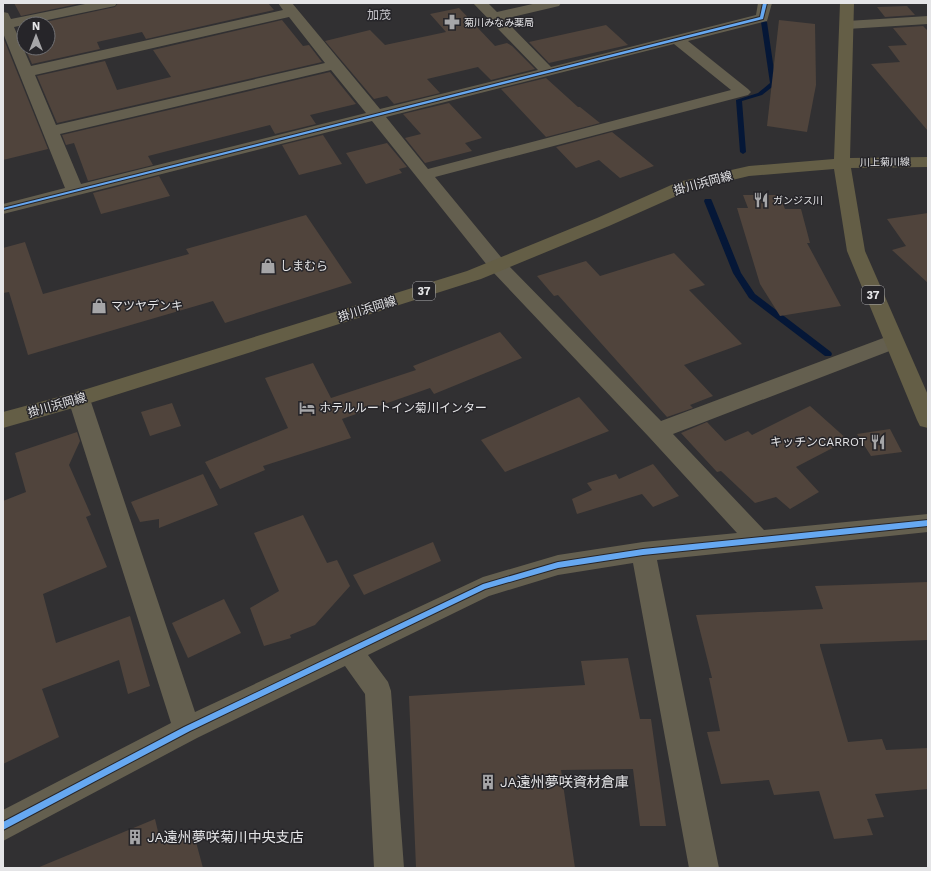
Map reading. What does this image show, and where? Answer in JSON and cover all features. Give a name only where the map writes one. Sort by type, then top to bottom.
[{"type":"main road","name":"37","points":[[847,3],[842,163],[856,251],[893,342],[928,420]]},
{"type":"main road","name":"川上菊川線","points":[[842,163],[928,162]]},
{"type":"main road","name":"掛川浜岡線","points":[[3,420],[79,398],[498,266],[684,186],[748,171],[842,163]]},
{"type":"street","points":[[75,191],[52,131],[5,20],[110,3]]},
{"type":"street","points":[[480,3],[548,72]]},
{"type":"street","points":[[495,17],[554,3]]},
{"type":"street","points":[[3,209],[548,72],[679,41],[762,18],[765,3]]},
{"type":"street","points":[[26,72],[289,7],[334,65],[377,115],[498,266],[657,431],[758,541]]},
{"type":"street","points":[[847,25],[928,20]]},
{"type":"street","points":[[425,175],[743,92],[679,41]]},
{"type":"street","points":[[52,131],[334,65]]},
{"type":"street","points":[[657,431],[893,342]]},
{"type":"street","points":[[79,398],[187,729]]},
{"type":"street","points":[[3,826],[187,729],[483,587],[558,565],[643,552],[928,523]]},
{"type":"street","points":[[643,552],[704,868]]},
{"type":"street","points":[[350,651],[378,691],[389,868]]},
{"type":"building","points":[[14,3],[82,3],[21,16]]},
{"type":"building","points":[[118,3],[268,3],[274,10],[146,39],[142,32],[97,42],[100,49],[32,64],[28,56],[56,56],[56,20],[115,7]]},
{"type":"building","points":[[907,6],[915,15],[885,17],[877,7]]},
{"type":"building","points":[[459,8],[495,46],[507,43],[512,46],[535,69],[491,80],[478,67],[427,79],[440,93],[394,104],[387,96],[374,99],[325,41],[370,30],[385,45],[446,32],[430,14]]},
{"type":"building","points":[[282,20],[303,46],[309,45],[322,62],[57,123],[37,76],[105,61],[117,90],[171,77],[153,50]]},
{"type":"building","points":[[779,20],[815,24],[816,85],[807,132],[767,126]]},
{"type":"building","points":[[606,25],[628,45],[549,63],[529,42]]},
{"type":"building","points":[[923,26],[928,31],[928,131],[871,64],[900,62],[888,46],[907,45],[893,28]]},
{"type":"building","points":[[3,37],[48,149],[3,160]]},
{"type":"building","points":[[330,72],[356,104],[310,115],[316,124],[275,134],[270,125],[148,156],[153,165],[88,181],[74,143],[66,145],[62,135]]},
{"type":"building","points":[[546,78],[578,107],[600,123],[546,137],[501,89]]},
{"type":"building","points":[[449,103],[482,138],[465,143],[472,151],[425,163],[405,138],[421,134],[403,114]]},
{"type":"building","points":[[612,132],[654,166],[620,178],[599,160],[576,168],[556,147]]},
{"type":"building","points":[[323,135],[342,164],[299,175],[282,145]]},
{"type":"building","points":[[387,143],[407,167],[399,169],[402,173],[366,184],[346,153]]},
{"type":"building","points":[[159,176],[170,196],[101,214],[93,193]]},
{"type":"building","points":[[743,195],[779,195],[785,209],[801,209],[810,243],[807,243],[841,306],[780,316],[760,284],[737,208],[748,208]]},
{"type":"building","points":[[928,213],[928,283],[892,250],[906,246],[887,219]]},
{"type":"building","points":[[306,215],[352,283],[225,323],[213,301],[28,355],[9,292],[3,293],[3,248],[25,242],[43,294],[189,254],[186,249]]},
{"type":"building","points":[[674,253],[705,285],[689,290],[742,344],[684,365],[713,396],[690,405],[693,408],[667,417],[558,295],[554,296],[537,276],[586,261],[600,276]]},
{"type":"building","points":[[500,332],[522,358],[434,394],[430,388],[342,419],[351,438],[263,466],[265,470],[220,489],[205,462],[288,428],[265,378],[313,363],[331,398],[416,370],[413,366]]},
{"type":"building","points":[[579,397],[609,431],[505,472],[481,440]]},
{"type":"building","points":[[172,403],[181,426],[150,436],[141,412]]},
{"type":"building","points":[[810,406],[848,440],[796,467],[819,492],[790,509],[776,497],[755,503],[721,471],[717,472],[681,433],[707,422],[725,441],[748,431],[752,435]]},
{"type":"building","points":[[890,429],[902,452],[871,456],[857,434]]},
{"type":"building","points":[[77,432],[80,441],[69,465],[91,515],[86,517],[107,567],[43,594],[56,643],[130,616],[150,686],[128,694],[119,660],[42,689],[59,737],[3,764],[3,501],[26,492],[15,453]]},
{"type":"building","points":[[653,464],[679,496],[653,507],[642,494],[577,514],[572,499],[592,490],[587,483],[616,474],[619,479]]},
{"type":"building","points":[[203,474],[218,505],[159,528],[159,519],[140,522],[131,502]]},
{"type":"building","points":[[303,515],[327,563],[337,560],[350,586],[315,625],[290,635],[291,638],[264,646],[250,608],[279,591],[254,533]]},
{"type":"building","points":[[433,542],[441,561],[364,595],[353,575]]},
{"type":"building","points":[[928,582],[928,640],[820,644],[820,646],[848,742],[882,739],[886,750],[928,748],[928,789],[875,794],[884,817],[867,819],[873,835],[834,839],[819,791],[774,795],[769,780],[721,784],[707,732],[720,731],[709,678],[712,678],[696,615],[823,609],[815,586]]},
{"type":"building","points":[[224,599],[241,633],[188,658],[172,623]]},
{"type":"building","name":"JA遠州夢咲資材倉庫","points":[[628,658],[640,719],[651,719],[666,826],[640,826],[633,769],[561,770],[575,868],[416,868],[409,696],[585,685],[581,661]]},
{"type":"building","name":"JA遠州夢咲菊川中央支店","points":[[155,819],[161,844],[193,831],[203,868],[37,868]]},
{"type":"waterway","points":[[743,152],[739,100],[760,94],[773,84],[764,22]]},
{"type":"waterway","points":[[708,201],[737,273],[752,296],[828,354]]},
{"type":"cycle path","points":[[3,209],[762,18],[765,3]]},
{"type":"cycle path","points":[[3,826],[187,729],[483,587],[558,565],[643,552],[928,523]]},
{"type":"place","name":"菊川みなみ薬局","points":[[452,22]]},
{"type":"place","name":"ガンジス川","points":[[761,200]]},
{"type":"place","name":"しまむら","points":[[268,266]]},
{"type":"place","name":"マツヤデンキ","points":[[99,306]]},
{"type":"place","name":"ホテルルートイン菊川インター","points":[[307,408]]},
{"type":"place","name":"キッチンCARROT","points":[[878,442]]},
{"type":"place","name":"JA遠州夢咲資材倉庫","points":[[488,782]]},
{"type":"place","name":"JA遠州夢咲菊川中央支店","points":[[135,837]]},
{"type":"district","name":"加茂","points":[[379,15]]}]
